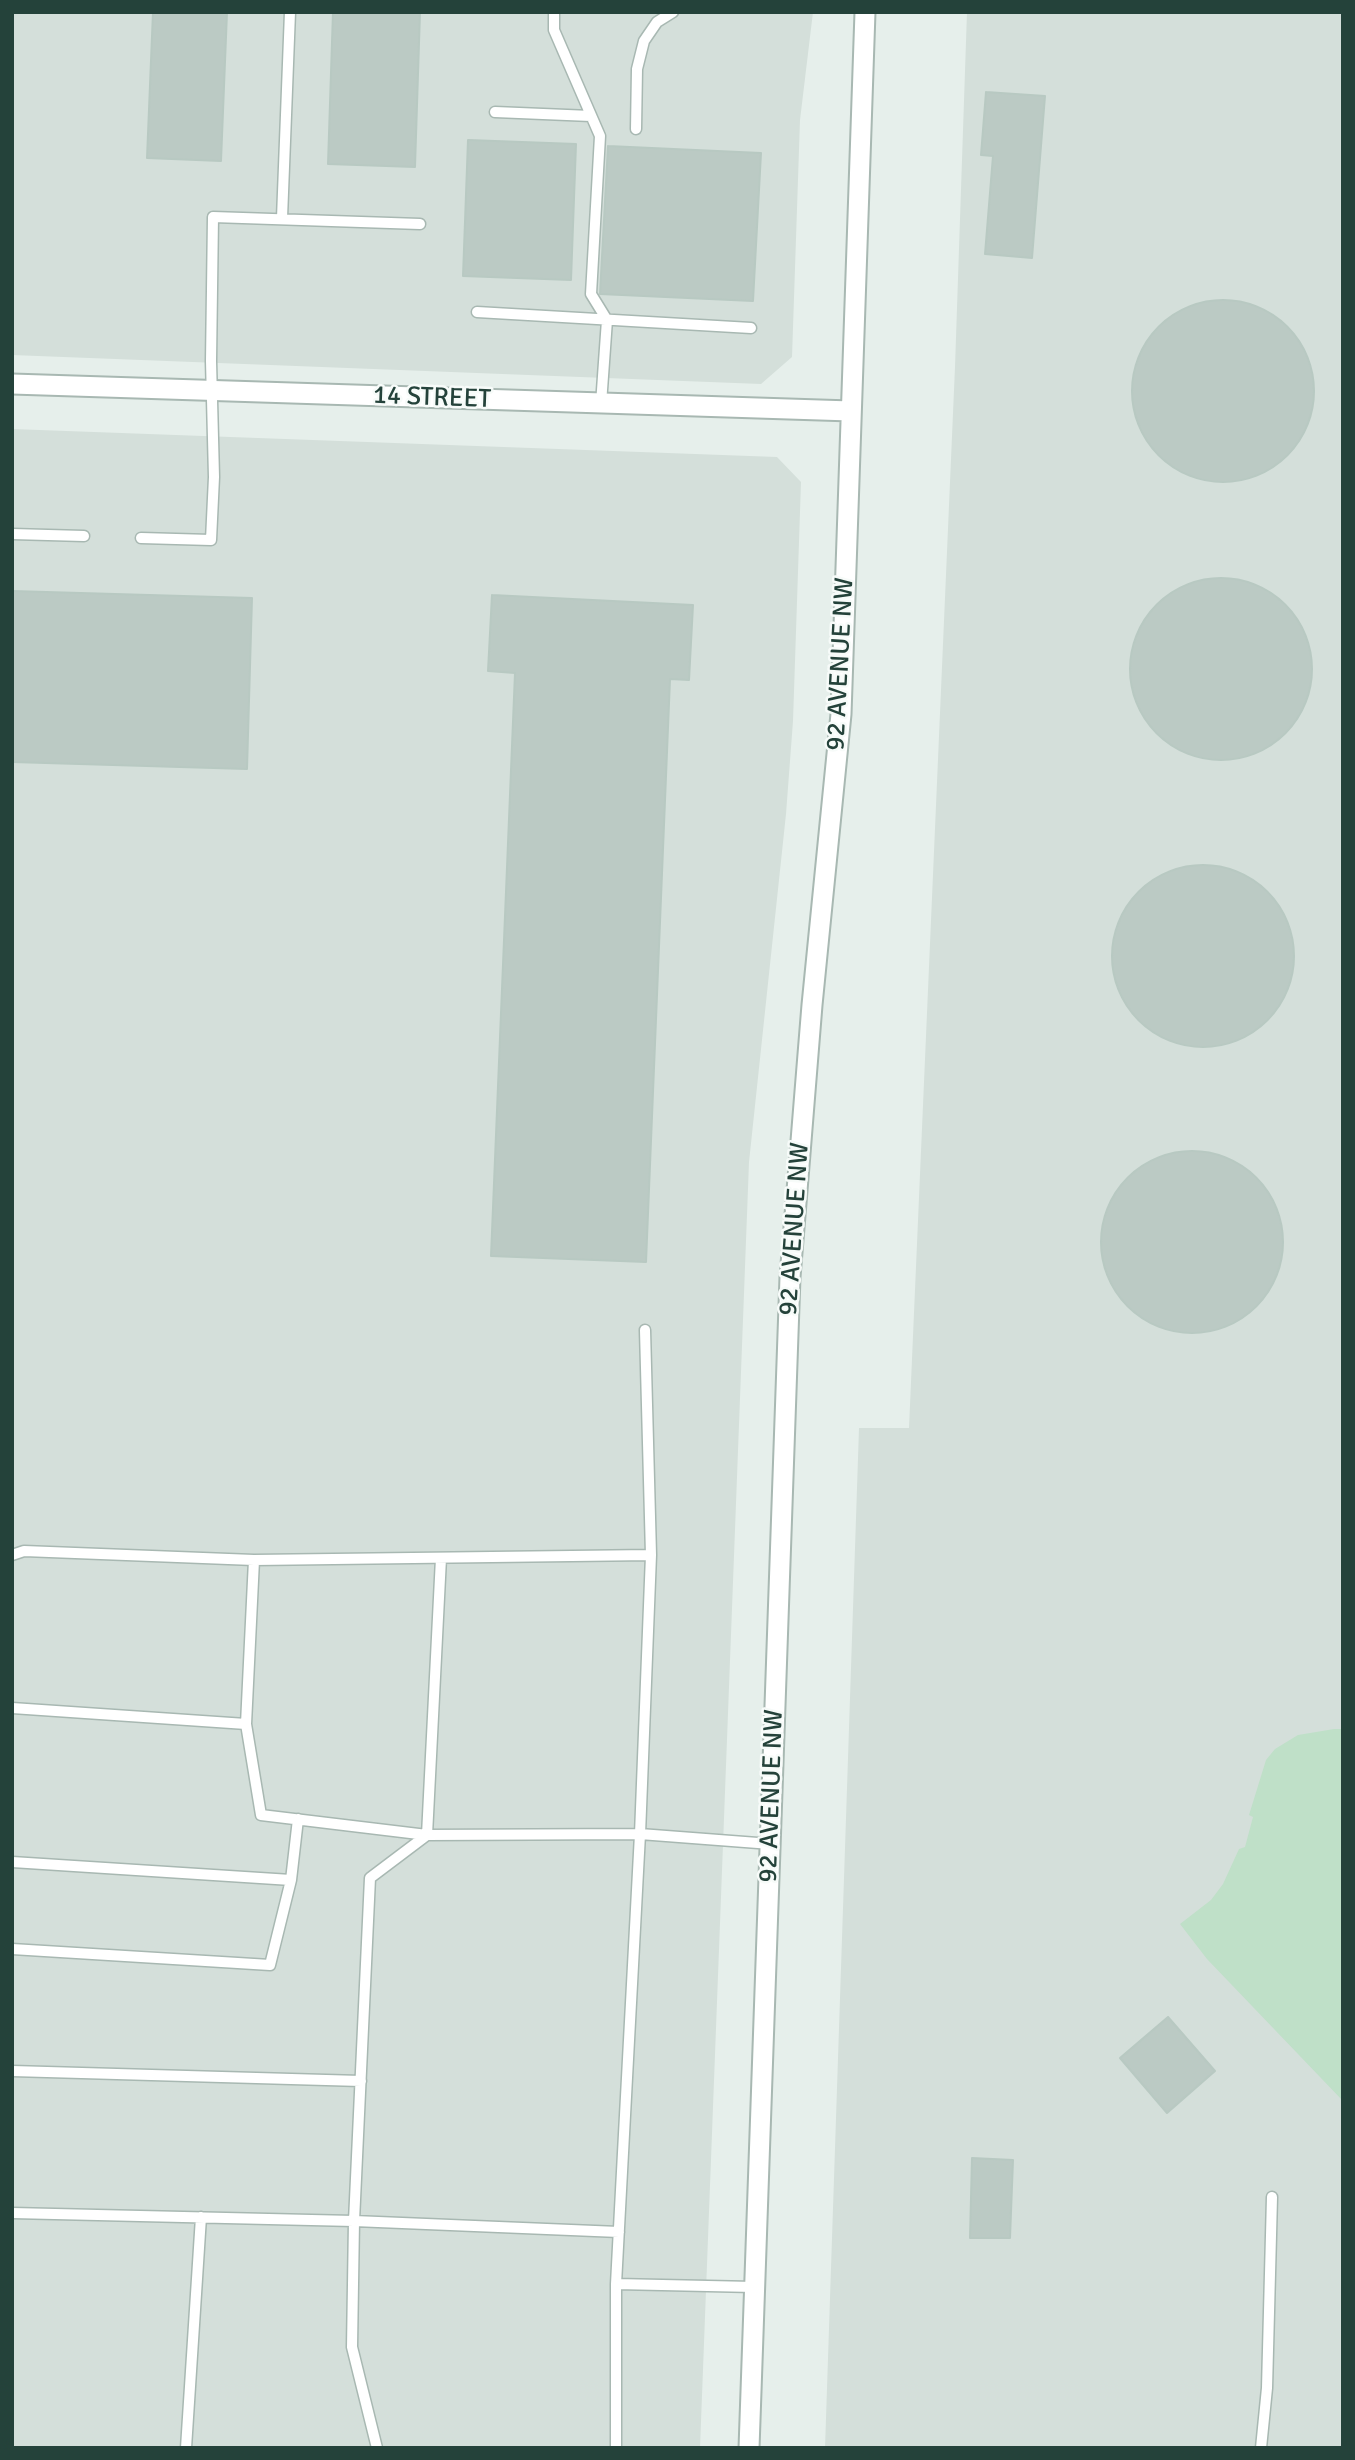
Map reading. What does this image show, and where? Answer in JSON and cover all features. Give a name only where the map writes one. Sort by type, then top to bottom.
[{"type":"street","name":"92 AVENUE NW","points":[[749,2448],[790,1277],[812,1005],[841,714],[865,12]]},
{"type":"street","name":"14 STREET","points":[[12,384],[852,411]]},
{"type":"lane","points":[[282,218],[290,12]]},
{"type":"lane","points":[[554,12],[554,30],[600,136],[591,294],[607,320],[601,404]]},
{"type":"lane","points":[[636,129],[638,69],[644,41],[657,22],[673,12]]},
{"type":"lane","points":[[495,111],[591,116]]},
{"type":"lane","points":[[141,538],[211,540],[213,217],[420,223]]},
{"type":"lane","points":[[477,312],[751,328]]},
{"type":"lane","points":[[12,534],[84,536]]},
{"type":"lane","points":[[616,2448],[619,2232],[652,1555],[645,1330]]},
{"type":"lane","points":[[12,1555],[24,1551],[254,1560],[652,1555]]},
{"type":"lane","points":[[427,1835],[441,1558]]},
{"type":"lane","points":[[254,1560],[246,1724],[261,1815],[427,1835],[640,1834],[771,1844]]},
{"type":"lane","points":[[12,1708],[246,1724]]},
{"type":"lane","points":[[12,1949],[270,1965],[291,1880],[298,1819]]},
{"type":"lane","points":[[377,2448],[352,2347],[354,2221],[370,1878],[427,1835]]},
{"type":"lane","points":[[12,1862],[291,1880]]},
{"type":"lane","points":[[12,2071],[360,2081]]},
{"type":"lane","points":[[1261,2448],[1267,2388],[1272,2197]]},
{"type":"lane","points":[[12,2213],[354,2221],[619,2232]]},
{"type":"lane","points":[[186,2448],[201,2217]]},
{"type":"lane","points":[[617,2284],[754,2287]]},
{"type":"shaded area","points":[[12,12],[813,12],[800,120],[792,357],[761,384],[12,355]]},
{"type":"shaded area","points":[[967,12],[1343,12],[1343,2448],[825,2448],[859,1428],[909,1428],[955,367]]},
{"type":"shaded area","points":[[12,429],[777,457],[801,482],[793,721],[786,814],[749,1162],[700,2448],[12,2448]]},
{"type":"green space","points":[[1343,1729],[1343,2101],[1207,1959],[1180,1924],[1211,1900],[1223,1884],[1239,1849],[1245,1847],[1253,1817],[1249,1815],[1266,1760],[1275,1749],[1298,1735]]},
{"type":"building","points":[[153,12],[227,12],[221,161],[147,158]]},
{"type":"building","points":[[333,12],[420,12],[415,167],[328,164]]},
{"type":"building","points":[[986,92],[1045,96],[1032,258],[985,254],[993,156],[981,155]]},
{"type":"building","points":[[468,140],[576,144],[571,280],[463,276]]},
{"type":"building","points":[[608,146],[761,153],[753,301],[600,294]]},
{"type":"building","points":[[1223,300],[1258,307],[1287,327],[1307,356],[1314,391],[1307,426],[1287,455],[1258,475],[1223,482],[1188,475],[1159,455],[1139,426],[1132,391],[1139,356],[1159,327],[1188,307]]},
{"type":"building","points":[[1221,578],[1256,585],[1285,605],[1305,634],[1312,669],[1305,704],[1285,733],[1256,753],[1221,760],[1186,753],[1157,733],[1137,704],[1130,669],[1137,634],[1157,605],[1186,585]]},
{"type":"building","points":[[12,591],[252,598],[247,769],[12,762]]},
{"type":"building","points":[[492,595],[693,605],[689,680],[670,679],[646,1262],[491,1256],[515,673],[488,671]]},
{"type":"building","points":[[1203,865],[1238,872],[1267,892],[1287,921],[1294,956],[1287,991],[1267,1020],[1238,1040],[1203,1047],[1168,1040],[1139,1020],[1119,991],[1112,956],[1119,921],[1139,892],[1168,872]]},
{"type":"building","points":[[1192,1151],[1227,1158],[1256,1178],[1276,1207],[1283,1242],[1276,1277],[1256,1306],[1227,1326],[1192,1333],[1157,1326],[1128,1306],[1108,1277],[1101,1242],[1108,1207],[1128,1178],[1157,1158]]},
{"type":"building","points":[[1168,2017],[1215,2071],[1167,2113],[1120,2058]]},
{"type":"building","points":[[972,2158],[1013,2160],[1010,2238],[970,2238]]}]
